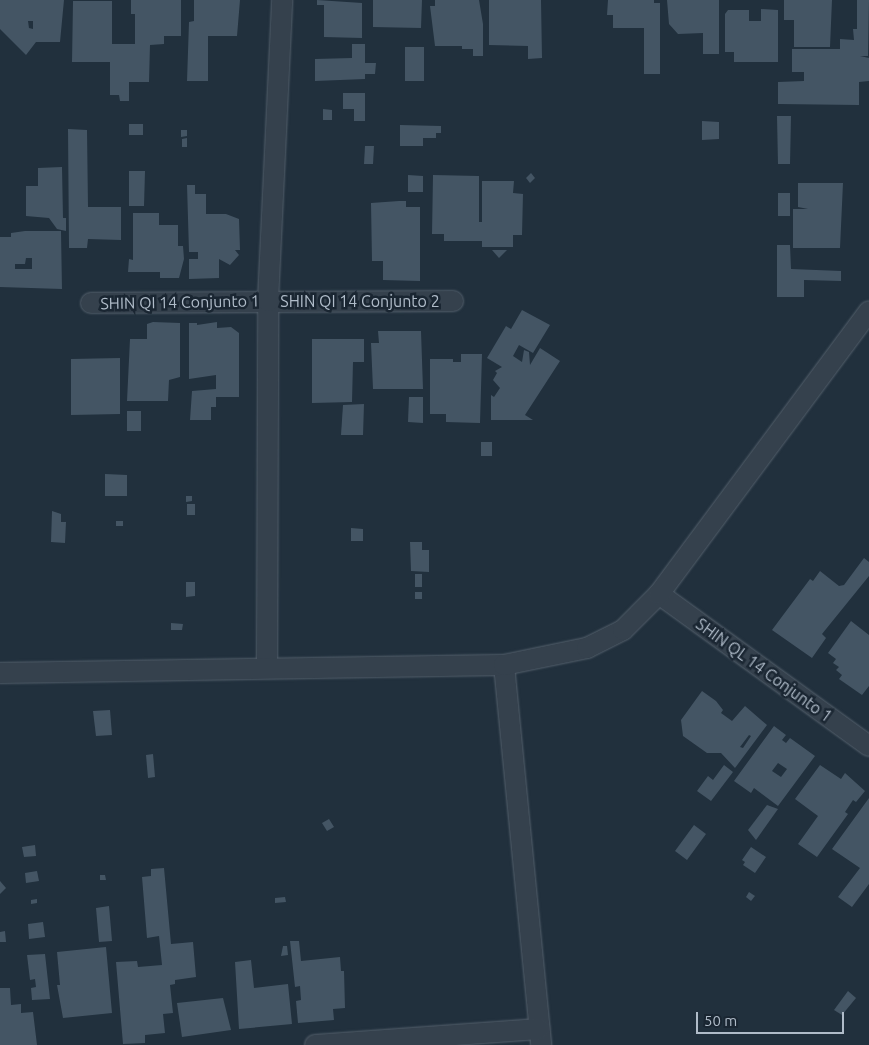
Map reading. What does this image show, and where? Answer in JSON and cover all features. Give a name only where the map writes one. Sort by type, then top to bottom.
[{"type":"street","points":[[267,667],[268,302],[282,0]]},
{"type":"street","name":"SHIN QI 14 Conjunto 2","points":[[268,302],[452,301]]},
{"type":"street","name":"SHIN QI 14 Conjunto 1","points":[[91,303],[268,302]]},
{"type":"street","points":[[0,673],[267,667],[504,665],[587,648],[623,630],[659,594],[869,311]]},
{"type":"street","name":"SHIN QL 14 Conjunto 1","points":[[659,594],[869,746]]},
{"type":"street","points":[[315,1045],[540,1037],[504,665]]},
{"type":"building","points":[[0,0],[64,0],[60,42],[36,42],[26,55],[0,29]],"holes":[[[28,21],[33,21],[33,29],[29,28]]]},
{"type":"building","points":[[131,0],[181,0],[181,36],[164,36],[164,44],[150,45],[149,82],[129,82],[129,101],[120,101],[119,95],[110,95],[110,62],[72,62],[73,1],[112,1],[112,44],[135,44],[135,14],[131,14]]},
{"type":"building","points":[[194,0],[240,0],[237,36],[208,36],[208,81],[187,81],[189,22],[194,21]]},
{"type":"building","points":[[317,0],[362,3],[362,38],[324,37],[324,5],[317,5]]},
{"type":"building","points":[[373,0],[422,0],[421,28],[373,27]]},
{"type":"building","points":[[435,0],[479,0],[483,24],[483,56],[473,56],[473,49],[462,49],[462,46],[435,46],[430,6],[435,6]]},
{"type":"building","points":[[489,0],[541,0],[542,58],[528,59],[528,46],[489,45]]},
{"type":"building","points":[[608,0],[654,0],[654,3],[660,3],[660,74],[644,74],[644,28],[613,28],[613,15],[607,15]]},
{"type":"building","points":[[667,0],[719,0],[719,54],[703,54],[703,33],[678,34],[669,24]]},
{"type":"building","points":[[784,0],[832,0],[830,47],[794,47],[794,20],[784,20]]},
{"type":"building","points":[[857,0],[869,0],[868,56],[860,56],[869,58],[869,81],[859,82],[859,105],[778,104],[778,82],[804,81],[804,72],[792,72],[792,49],[840,49],[840,39],[854,40],[853,29],[857,29]]},
{"type":"building","points":[[761,9],[778,10],[778,62],[734,62],[734,52],[725,52],[725,14],[728,10],[749,10],[749,21],[761,21]]},
{"type":"building","points":[[352,44],[365,44],[365,63],[376,63],[375,74],[365,74],[365,79],[315,81],[315,59],[352,58]]},
{"type":"building","points":[[405,47],[424,47],[424,81],[405,81]]},
{"type":"building","points":[[343,93],[365,93],[365,121],[354,121],[354,109],[343,109]]},
{"type":"building","points":[[323,109],[332,110],[332,120],[323,120]]},
{"type":"building","points":[[777,116],[791,116],[790,164],[778,164]]},
{"type":"building","points":[[702,121],[719,122],[719,139],[702,140]]},
{"type":"building","points":[[129,124],[143,124],[143,135],[129,135]]},
{"type":"building","points":[[400,125],[441,126],[441,133],[436,133],[436,138],[423,138],[423,146],[400,146]]},
{"type":"building","points":[[68,129],[87,130],[88,207],[121,207],[121,240],[88,239],[87,248],[69,248]]},
{"type":"building","points":[[181,130],[187,130],[187,136],[181,137]]},
{"type":"building","points":[[187,138],[187,147],[182,147],[182,139]]},
{"type":"building","points":[[365,146],[374,146],[373,164],[364,164]]},
{"type":"building","points":[[62,167],[63,218],[66,218],[66,231],[57,229],[49,218],[26,216],[26,186],[38,186],[38,168]]},
{"type":"building","points":[[129,171],[145,171],[144,206],[129,206]]},
{"type":"building","points":[[531,173],[535,178],[530,183],[526,178]]},
{"type":"building","points":[[408,175],[423,176],[423,192],[408,192]]},
{"type":"building","points":[[433,175],[479,176],[479,222],[482,222],[482,181],[514,181],[513,193],[523,194],[522,235],[513,235],[513,247],[482,247],[482,241],[444,241],[444,234],[432,234]]},
{"type":"building","points":[[798,183],[843,183],[840,248],[793,248],[793,209],[808,209],[798,207]]},
{"type":"building","points":[[187,185],[195,185],[195,194],[206,194],[206,214],[226,214],[239,219],[240,250],[235,250],[239,255],[230,265],[219,259],[219,278],[189,279],[189,259],[198,259],[198,252],[189,252]]},
{"type":"building","points":[[778,193],[790,193],[790,216],[778,216]]},
{"type":"building","points":[[406,201],[406,207],[420,207],[420,281],[383,280],[383,261],[372,261],[371,203]]},
{"type":"building","points":[[133,213],[159,213],[159,225],[178,225],[178,246],[183,246],[184,259],[179,278],[160,278],[160,272],[128,272],[129,259],[133,260]]},
{"type":"building","points":[[61,231],[62,289],[0,287],[0,237],[11,237],[11,233]],"holes":[[[26,258],[32,258],[32,269],[15,269],[15,264],[25,264]]]},
{"type":"building","points":[[777,245],[790,245],[791,269],[841,271],[841,281],[804,280],[804,297],[777,297]]},
{"type":"building","points":[[492,250],[507,250],[499,258]]},
{"type":"building","points":[[522,310],[550,325],[533,353],[519,345],[513,356],[522,362],[524,350],[529,352],[530,365],[540,348],[560,361],[525,415],[533,420],[491,420],[491,395],[494,397],[500,388],[493,380],[497,373],[495,371],[502,367],[487,358],[506,326],[511,329]]},
{"type":"building","points":[[153,322],[180,323],[180,377],[169,380],[168,401],[127,401],[130,339],[147,339],[147,324]]},
{"type":"building","points":[[217,322],[217,328],[231,327],[239,333],[239,397],[216,397],[216,407],[211,407],[211,420],[190,420],[192,391],[216,389],[216,375],[189,379],[189,323],[197,323],[197,325]]},
{"type":"building","points":[[378,331],[421,331],[423,389],[373,389],[371,343],[379,343]]},
{"type":"building","points":[[312,339],[364,339],[364,362],[353,362],[352,402],[312,403]]},
{"type":"building","points":[[461,354],[482,354],[480,423],[446,422],[446,414],[430,414],[430,359],[453,359],[453,362],[461,362]]},
{"type":"building","points":[[120,358],[120,414],[71,415],[71,359]]},
{"type":"building","points":[[409,397],[423,397],[423,423],[408,422]]},
{"type":"building","points":[[364,404],[363,435],[341,435],[343,405]]},
{"type":"building","points":[[127,411],[141,411],[141,431],[127,431]]},
{"type":"building","points":[[481,442],[492,442],[492,456],[481,456]]},
{"type":"building","points":[[105,474],[127,475],[127,496],[105,496]]},
{"type":"building","points":[[186,496],[192,496],[192,501],[186,502]]},
{"type":"building","points":[[187,504],[195,504],[195,515],[187,515]]},
{"type":"building","points":[[52,511],[61,514],[61,522],[66,522],[65,543],[51,542]]},
{"type":"building","points":[[116,521],[123,521],[123,526],[116,526]]},
{"type":"building","points":[[351,528],[363,529],[363,541],[351,541]]},
{"type":"building","points":[[410,542],[422,542],[422,550],[429,550],[429,572],[411,571]]},
{"type":"building","points":[[864,558],[869,562],[869,576],[822,634],[826,638],[812,658],[772,630],[810,579],[813,581],[820,571],[839,586],[844,585]]},
{"type":"building","points":[[415,574],[422,574],[422,587],[415,587]]},
{"type":"building","points":[[186,582],[195,582],[195,596],[186,597]]},
{"type":"building","points":[[415,592],[422,592],[422,599],[415,599]]},
{"type":"building","points":[[851,621],[869,635],[869,686],[862,695],[839,679],[842,675],[836,670],[839,667],[833,663],[836,659],[828,653]]},
{"type":"building","points":[[171,623],[183,624],[182,630],[171,630]]},
{"type":"building","points":[[702,691],[716,701],[723,710],[721,713],[732,721],[745,706],[767,725],[735,768],[721,753],[707,753],[683,736],[681,720]],"holes":[[[749,735],[751,736],[743,748],[740,747]]]},
{"type":"building","points":[[110,710],[112,735],[96,736],[93,711]]},
{"type":"building","points":[[774,726],[786,735],[782,740],[786,743],[790,738],[815,756],[778,806],[754,788],[751,793],[734,781]],"holes":[[[778,763],[787,769],[781,777],[772,771]]]},
{"type":"building","points":[[153,754],[155,777],[148,778],[146,755]]},
{"type":"building","points":[[724,765],[733,772],[711,801],[697,791],[708,776],[713,780]]},
{"type":"building","points":[[820,765],[841,779],[845,773],[865,791],[856,802],[853,800],[845,812],[848,814],[817,857],[798,844],[818,816],[795,799]]},
{"type":"building","points":[[869,798],[869,884],[852,907],[838,897],[860,868],[832,849]]},
{"type":"building","points":[[767,805],[778,809],[756,840],[748,830]]},
{"type":"building","points":[[329,819],[334,827],[327,831],[322,823]]},
{"type":"building","points":[[694,825],[706,834],[687,860],[675,851]]},
{"type":"building","points":[[35,845],[36,856],[24,857],[22,847]]},
{"type":"building","points":[[751,847],[766,857],[755,873],[743,865],[745,862],[742,860]]},
{"type":"building","points":[[164,868],[171,944],[193,942],[196,977],[175,980],[175,984],[170,985],[173,1013],[163,1014],[165,1033],[145,1035],[145,1043],[123,1044],[116,962],[137,961],[138,967],[162,965],[159,936],[147,938],[142,877],[151,876],[151,869]]},
{"type":"building","points":[[37,871],[39,881],[26,883],[25,873]]},
{"type":"building","points":[[100,875],[105,875],[106,880],[100,880]]},
{"type":"building","points":[[0,881],[6,888],[0,894]]},
{"type":"building","points":[[749,892],[755,896],[751,901],[746,897]]},
{"type":"building","points":[[285,897],[286,902],[275,903],[275,898]]},
{"type":"building","points":[[37,899],[37,903],[31,904],[31,900]]},
{"type":"building","points":[[109,906],[112,941],[99,942],[96,908]]},
{"type":"building","points":[[43,922],[45,937],[29,939],[28,924]]},
{"type":"building","points":[[5,931],[6,942],[0,942],[0,932]]},
{"type":"building","points":[[290,941],[299,941],[301,961],[340,957],[341,971],[344,971],[345,1008],[333,1009],[334,1020],[298,1023],[296,1001],[301,1000],[300,986],[295,987]]},
{"type":"building","points":[[283,946],[287,946],[288,955],[281,956]]},
{"type":"building","points":[[106,947],[112,1013],[63,1018],[57,985],[60,985],[57,952]]},
{"type":"building","points":[[45,954],[50,999],[32,1000],[31,988],[36,987],[35,979],[30,980],[27,955]]},
{"type":"building","points":[[251,960],[254,988],[288,984],[292,1024],[239,1029],[235,962]]},
{"type":"building","points":[[0,988],[10,988],[11,1005],[21,1004],[21,1013],[33,1012],[37,1045],[0,1045]]},
{"type":"building","points":[[848,991],[856,998],[842,1015],[834,1010]]},
{"type":"building","points":[[223,998],[231,1030],[182,1037],[177,1003]]}]
